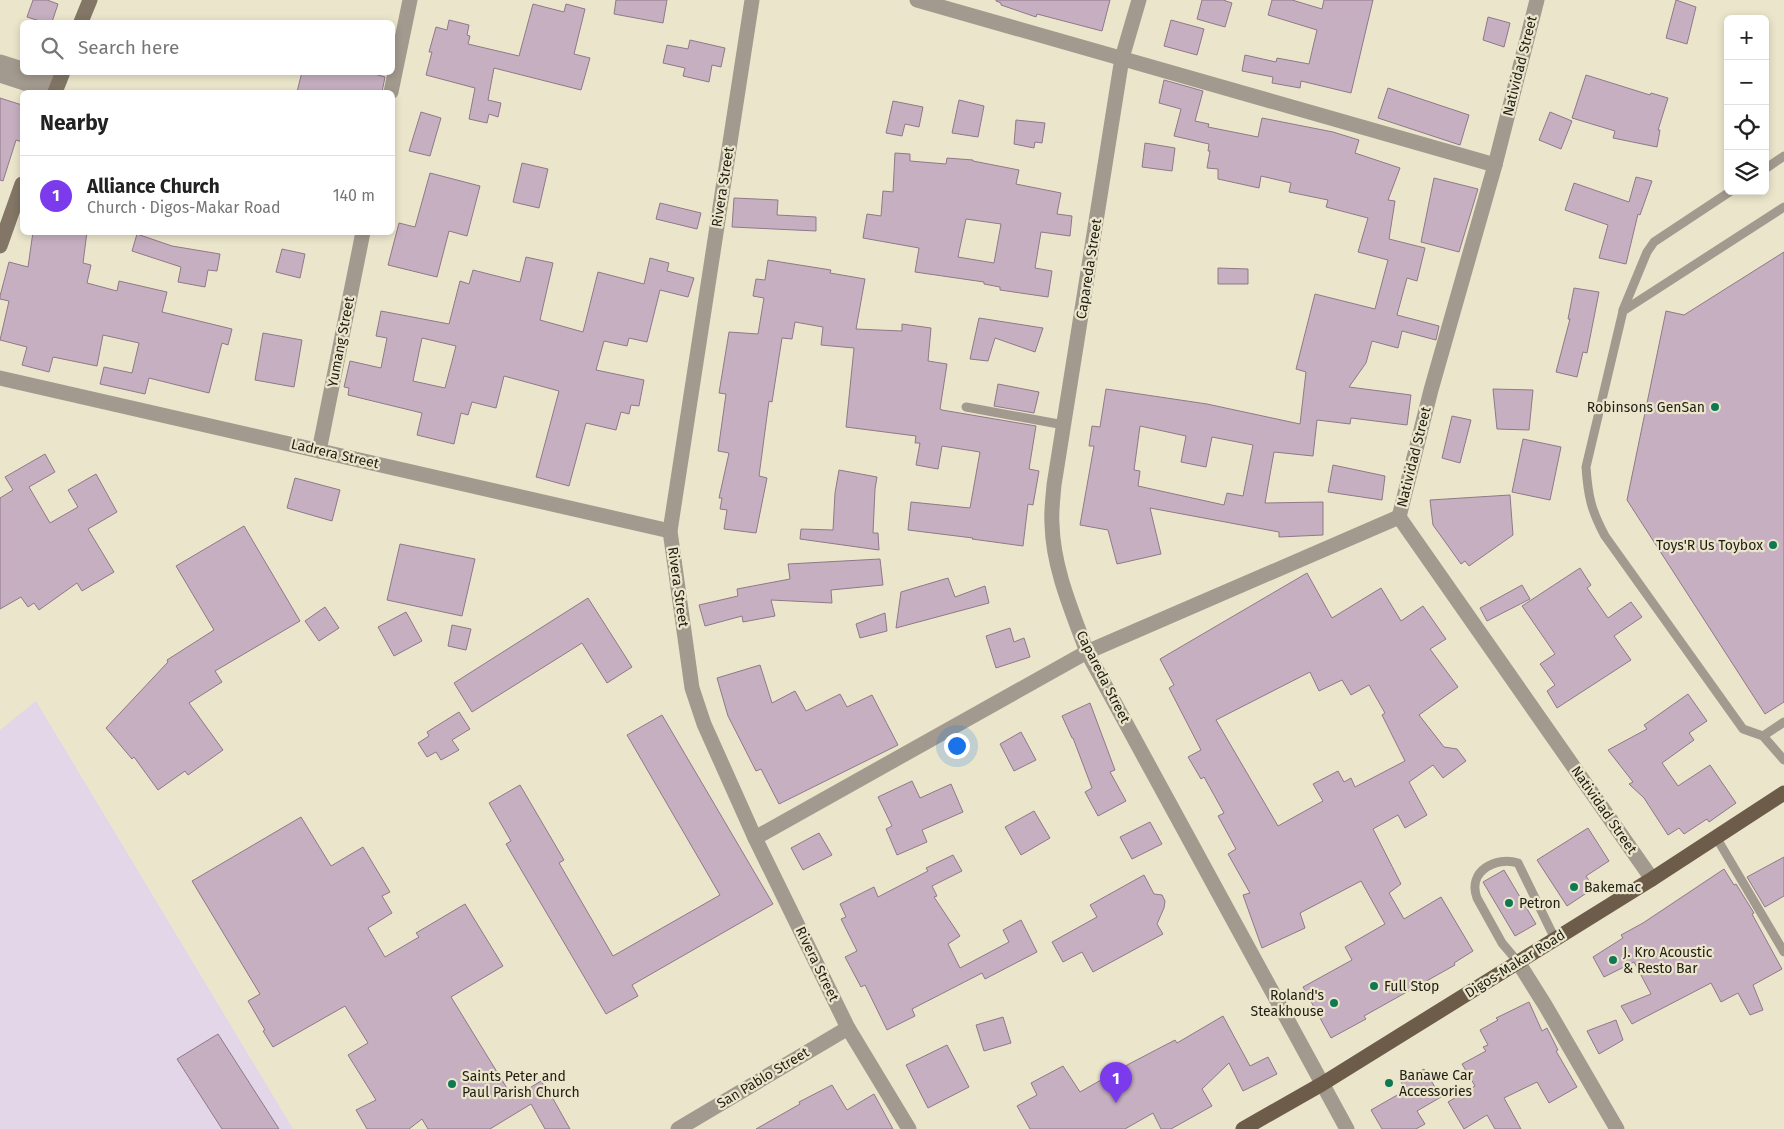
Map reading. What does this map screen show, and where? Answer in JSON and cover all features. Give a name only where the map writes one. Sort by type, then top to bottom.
[{"type":"main road","name":"Digos-Makar Road","points":[[1243,1129],[1322,1084],[1652,879],[1784,793]]},
{"type":"street","points":[[82,20],[90,0]]},
{"type":"street","points":[[395,73],[410,0]]},
{"type":"street","name":"Rivera Street","points":[[752,0],[670,531],[692,688],[704,724],[755,838],[848,1028],[909,1129]]},
{"type":"street","points":[[917,0],[1495,165]]},
{"type":"street","name":"Capareda Street","points":[[1139,0],[1122,58],[1054,485],[1052,524],[1058,564],[1066,596],[1087,652],[1347,1129]]},
{"type":"street","name":"Natividad Street","points":[[1537,0],[1495,165],[1431,390],[1399,517],[1652,879]]},
{"type":"street","points":[[0,62],[20,68]]},
{"type":"street","points":[[0,75],[57,85]]},
{"type":"street","points":[[38,75],[57,85]]},
{"type":"street","points":[[391,90],[395,75]]},
{"type":"street","points":[[0,246],[20,190]]},
{"type":"street","name":"Yumang Street","points":[[319,450],[362,235]]},
{"type":"street","name":"Ladrera Street","points":[[0,378],[670,531]]},
{"type":"street","points":[[755,838],[1087,652],[1399,517]]},
{"type":"street","points":[[1518,962],[1617,1129]]},
{"type":"street","name":"San Pablo Street","points":[[678,1129],[848,1028]]},
{"type":"lane","points":[[1769,166],[1784,156]]},
{"type":"lane","points":[[1725,195],[1654,242],[1647,252],[1622,311],[1586,467],[1587,493],[1593,514],[1605,536],[1743,729],[1763,736],[1784,760]]},
{"type":"lane","points":[[1622,311],[1784,207]]},
{"type":"lane","points":[[966,407],[1064,425]]},
{"type":"lane","points":[[1763,736],[1782,726]]},
{"type":"lane","points":[[1716,837],[1784,952]]},
{"type":"lane","points":[[1518,962],[1502,943],[1477,898],[1474,891],[1474,881],[1478,873],[1499,861],[1509,860],[1518,863],[1555,939]]},
{"type":"shaded area","points":[[36,701],[293,1129],[0,1129],[0,730]]},
{"type":"building","points":[[33,0],[47,0],[58,4],[53,20],[37,20],[27,17]]},
{"type":"building","points":[[616,0],[667,0],[663,23],[614,14]]},
{"type":"building","points":[[996,0],[1110,0],[1102,31],[1037,14],[1036,17],[1001,5]]},
{"type":"building","points":[[1202,0],[1223,0],[1232,3],[1225,27],[1197,19]]},
{"type":"building","points":[[1272,0],[1292,0],[1322,9],[1324,0],[1373,0],[1351,93],[1301,81],[1300,88],[1272,83],[1273,77],[1242,71],[1245,55],[1276,62],[1277,58],[1309,64],[1317,30],[1268,15]]},
{"type":"building","points":[[1676,0],[1696,7],[1687,44],[1666,38]]},
{"type":"building","points":[[533,4],[564,12],[566,4],[585,9],[574,54],[590,58],[581,90],[494,68],[488,100],[501,103],[498,117],[489,114],[487,123],[469,119],[475,88],[426,75],[432,52],[429,52],[436,27],[447,30],[449,20],[469,25],[467,35],[470,36],[468,44],[519,56]]},
{"type":"building","points":[[1488,17],[1510,23],[1504,47],[1483,40]]},
{"type":"building","points":[[1171,20],[1204,29],[1197,55],[1164,46]]},
{"type":"building","points":[[690,40],[725,48],[721,67],[712,65],[709,82],[683,76],[685,68],[663,63],[667,45],[688,49]]},
{"type":"building","points":[[301,75],[378,75],[385,77],[382,90],[298,90]]},
{"type":"building","points":[[1586,75],[1650,95],[1651,93],[1668,98],[1658,130],[1660,130],[1657,147],[1613,138],[1615,131],[1572,118]]},
{"type":"building","points":[[1164,80],[1203,91],[1195,121],[1209,124],[1208,127],[1258,137],[1262,118],[1333,132],[1359,140],[1355,153],[1400,168],[1388,200],[1395,201],[1389,239],[1425,248],[1417,281],[1407,278],[1397,315],[1439,326],[1436,340],[1402,331],[1398,348],[1372,341],[1366,363],[1349,387],[1411,395],[1407,425],[1351,418],[1350,424],[1317,420],[1313,456],[1274,452],[1265,503],[1323,502],[1323,535],[1279,537],[1279,532],[1150,508],[1161,554],[1117,564],[1108,530],[1080,525],[1094,446],[1089,446],[1092,426],[1100,427],[1106,389],[1207,404],[1300,424],[1306,372],[1296,369],[1315,294],[1375,309],[1388,260],[1358,252],[1368,218],[1326,207],[1328,200],[1289,192],[1291,183],[1261,176],[1259,188],[1218,179],[1218,169],[1207,168],[1210,151],[1208,151],[1209,144],[1174,136],[1181,109],[1159,103]],"holes":[[[1140,426],[1186,436],[1181,462],[1206,467],[1212,437],[1253,445],[1243,496],[1227,493],[1224,505],[1138,486],[1140,471],[1134,470]]]},
{"type":"building","points":[[1388,88],[1469,115],[1460,145],[1378,118]]},
{"type":"building","points":[[0,98],[20,104],[20,141],[16,140],[3,181],[0,180]]},
{"type":"building","points":[[959,100],[984,106],[978,137],[952,133]]},
{"type":"building","points":[[893,101],[923,107],[919,127],[905,124],[902,136],[886,133]]},
{"type":"building","points":[[421,112],[441,118],[430,156],[409,151]]},
{"type":"building","points":[[1550,112],[1572,121],[1561,149],[1539,140]]},
{"type":"building","points":[[1016,120],[1045,123],[1042,143],[1035,142],[1034,148],[1014,144]]},
{"type":"building","points":[[1145,143],[1175,148],[1172,171],[1142,167]]},
{"type":"building","points":[[895,153],[910,154],[910,161],[946,164],[947,158],[973,160],[1019,170],[1016,184],[1061,193],[1057,214],[1072,216],[1070,236],[1041,232],[1035,268],[1052,271],[1048,297],[1000,290],[1000,287],[984,284],[984,282],[915,272],[919,248],[863,238],[867,214],[881,216],[883,191],[893,192]],"holes":[[[966,219],[1001,224],[994,263],[958,257]]]},
{"type":"building","points":[[522,163],[548,169],[539,208],[513,202]]},
{"type":"building","points":[[430,173],[480,186],[467,236],[449,231],[437,277],[388,265],[399,223],[415,227]]},
{"type":"building","points":[[1636,177],[1652,181],[1640,215],[1638,214],[1626,264],[1599,258],[1608,225],[1565,210],[1574,183],[1629,202]]},
{"type":"building","points":[[1434,178],[1478,189],[1459,252],[1421,242]]},
{"type":"building","points":[[734,198],[778,200],[777,215],[816,217],[816,231],[732,227]]},
{"type":"building","points":[[660,203],[701,213],[697,229],[656,219]]},
{"type":"building","points":[[33,235],[87,235],[83,263],[91,265],[87,283],[117,291],[119,281],[167,292],[162,312],[232,329],[228,345],[222,343],[209,393],[149,378],[145,394],[100,384],[104,367],[132,373],[139,343],[103,335],[97,366],[53,357],[49,372],[22,365],[27,347],[0,340],[9,301],[0,299],[0,296],[9,262],[28,267]]},
{"type":"building","points":[[137,235],[140,235],[172,246],[220,254],[217,271],[208,270],[205,287],[178,282],[181,267],[132,251]]},
{"type":"building","points":[[282,249],[305,254],[300,278],[276,272]]},
{"type":"building","name":"Robinsons GenSan","points":[[1784,252],[1784,702],[1765,714],[1627,500],[1666,311],[1684,315]]},
{"type":"building","points":[[526,257],[553,263],[540,320],[583,332],[598,272],[644,284],[650,258],[669,263],[667,271],[694,278],[688,297],[660,290],[647,342],[629,338],[627,346],[604,341],[596,370],[644,380],[639,406],[631,405],[629,414],[621,412],[616,430],[586,423],[569,486],[536,477],[559,391],[504,376],[496,408],[472,402],[468,415],[461,413],[454,444],[417,435],[422,413],[348,395],[349,388],[344,387],[350,361],[381,368],[387,338],[376,336],[381,311],[449,324],[460,281],[469,284],[473,270],[520,282]],"holes":[[[422,338],[456,346],[445,388],[413,381]]]},
{"type":"building","points":[[768,260],[831,270],[830,273],[865,279],[856,329],[902,331],[902,324],[931,328],[928,361],[947,364],[940,409],[1036,426],[1029,469],[1039,471],[1033,505],[1028,504],[1023,546],[908,530],[911,502],[970,508],[980,452],[942,446],[938,469],[916,465],[920,443],[915,443],[916,436],[846,427],[854,348],[821,345],[823,327],[795,322],[792,339],[782,338],[772,402],[769,401],[759,476],[767,478],[756,533],[724,529],[727,510],[720,509],[722,498],[719,498],[729,453],[718,451],[726,394],[719,393],[729,332],[758,334],[764,298],[753,296],[756,279],[765,280]]},
{"type":"building","points":[[1218,268],[1248,269],[1248,284],[1218,284]]},
{"type":"building","points":[[1574,288],[1599,292],[1587,353],[1583,352],[1577,377],[1556,372],[1570,319],[1568,319]]},
{"type":"building","points":[[979,318],[1043,328],[1035,352],[995,338],[988,361],[970,359]]},
{"type":"building","points":[[263,333],[302,340],[294,387],[255,380]]},
{"type":"building","points":[[998,384],[1039,392],[1034,413],[994,406]]},
{"type":"building","points":[[1493,389],[1533,390],[1529,430],[1497,429]]},
{"type":"building","points":[[1452,416],[1471,420],[1460,463],[1442,458]]},
{"type":"building","points":[[1523,439],[1561,447],[1550,500],[1512,492]]},
{"type":"building","points":[[45,454],[55,472],[29,487],[50,523],[78,507],[68,490],[96,474],[117,512],[88,529],[114,572],[82,591],[77,583],[39,610],[34,603],[28,607],[21,597],[0,609],[0,498],[13,490],[5,477]]},
{"type":"building","points":[[1333,465],[1385,476],[1382,500],[1328,492]]},
{"type":"building","points":[[839,470],[877,477],[873,533],[878,533],[879,550],[800,539],[801,529],[833,530],[835,493]]},
{"type":"building","points":[[295,478],[340,490],[332,521],[287,508]]},
{"type":"building","points":[[1510,495],[1513,535],[1469,566],[1465,561],[1461,564],[1433,525],[1430,500]]},
{"type":"building","points":[[244,526],[300,621],[215,671],[222,682],[189,703],[223,750],[188,775],[185,771],[158,790],[134,757],[132,759],[106,728],[168,662],[167,660],[214,630],[176,566]]},
{"type":"building","points":[[400,544],[475,559],[462,616],[387,600]]},
{"type":"building","points":[[880,559],[883,585],[831,590],[832,603],[771,600],[775,616],[743,622],[742,616],[705,626],[699,605],[738,596],[737,589],[790,579],[788,564]]},
{"type":"building","points":[[1580,568],[1591,585],[1587,588],[1608,618],[1631,602],[1642,617],[1614,636],[1631,660],[1557,708],[1547,691],[1555,685],[1540,664],[1555,654],[1522,606]]},
{"type":"building","points":[[1307,573],[1332,618],[1381,588],[1401,621],[1423,606],[1446,639],[1430,649],[1458,687],[1419,715],[1444,747],[1457,749],[1466,761],[1443,778],[1433,765],[1409,782],[1427,815],[1405,828],[1398,815],[1373,829],[1401,884],[1389,893],[1404,919],[1441,897],[1473,951],[1454,963],[1455,965],[1364,1016],[1366,1019],[1331,1038],[1303,987],[1352,960],[1345,947],[1385,924],[1361,881],[1300,913],[1305,928],[1262,948],[1243,895],[1250,893],[1228,854],[1236,849],[1218,816],[1224,813],[1204,777],[1201,779],[1188,757],[1201,750],[1169,688],[1174,685],[1160,659]],"holes":[[[1310,672],[1319,691],[1342,680],[1351,695],[1369,685],[1385,713],[1382,715],[1405,761],[1355,787],[1351,778],[1344,782],[1338,771],[1313,784],[1323,801],[1278,826],[1216,720]]]},
{"type":"building","points":[[948,578],[955,597],[985,586],[989,603],[896,628],[901,592]]},
{"type":"building","points":[[1522,585],[1530,599],[1487,621],[1480,608]]},
{"type":"building","points":[[588,598],[632,667],[607,683],[582,643],[472,712],[454,683]]},
{"type":"building","points":[[325,607],[339,628],[319,641],[305,621]]},
{"type":"building","points":[[406,612],[422,641],[394,656],[378,627]]},
{"type":"building","points":[[885,613],[887,631],[860,638],[856,624]]},
{"type":"building","points":[[452,625],[471,629],[466,650],[448,646]]},
{"type":"building","points":[[1010,628],[1014,642],[1024,638],[1030,657],[996,668],[986,636]]},
{"type":"building","points":[[760,665],[772,703],[795,691],[806,711],[840,694],[847,707],[872,695],[898,745],[779,804],[761,769],[756,771],[728,716],[717,678]]},
{"type":"building","points":[[1688,694],[1707,721],[1689,733],[1694,740],[1662,763],[1678,786],[1710,765],[1736,803],[1709,822],[1707,819],[1684,834],[1679,828],[1668,835],[1644,798],[1629,784],[1633,782],[1608,750],[1647,729],[1644,725]]},
{"type":"building","points":[[1090,703],[1115,770],[1110,772],[1126,801],[1098,816],[1085,792],[1092,788],[1073,738],[1062,716]]},
{"type":"building","points":[[459,712],[470,729],[452,740],[459,750],[441,760],[436,752],[427,757],[418,743],[429,736],[427,732]]},
{"type":"building","points":[[662,715],[773,904],[632,985],[638,996],[606,1014],[506,844],[511,841],[489,803],[520,785],[564,860],[559,863],[613,956],[720,895],[627,735]]},
{"type":"building","points":[[1021,732],[1036,760],[1014,771],[1000,744]]},
{"type":"building","points":[[912,781],[920,798],[951,784],[963,812],[922,830],[927,842],[897,855],[886,829],[892,826],[878,797]]},
{"type":"building","points":[[1034,811],[1050,838],[1021,855],[1005,827]]},
{"type":"building","points":[[301,817],[331,866],[363,847],[390,892],[382,896],[392,913],[368,928],[385,957],[419,937],[416,933],[465,904],[503,966],[451,997],[513,1098],[541,1081],[570,1129],[545,1129],[531,1104],[490,1129],[428,1129],[422,1119],[409,1129],[367,1129],[356,1110],[376,1100],[348,1055],[368,1043],[345,1006],[273,1047],[248,1001],[260,994],[192,881]]},
{"type":"building","points":[[1150,822],[1162,844],[1132,859],[1120,837]]},
{"type":"building","points":[[1588,828],[1609,861],[1586,876],[1594,888],[1567,906],[1537,860]]},
{"type":"building","points":[[819,833],[832,855],[803,870],[791,848]]},
{"type":"building","points":[[953,855],[962,871],[932,886],[937,896],[934,897],[960,936],[948,944],[960,968],[1009,942],[1003,930],[1021,920],[1037,952],[985,979],[982,973],[912,1009],[915,1016],[887,1030],[865,985],[861,987],[845,957],[857,951],[841,919],[846,917],[840,904],[874,887],[878,897],[928,871],[926,868]]},
{"type":"building","points":[[1784,857],[1784,896],[1765,907],[1747,877]]},
{"type":"building","points":[[1724,869],[1754,913],[1752,914],[1782,969],[1753,985],[1763,1010],[1750,1015],[1738,993],[1721,1002],[1711,983],[1632,1024],[1621,1006],[1651,994],[1634,962],[1604,977],[1593,957],[1623,938],[1621,935],[1643,923]]},
{"type":"building","name":"Petron","points":[[1504,870],[1536,924],[1515,936],[1483,882]]},
{"type":"building","points":[[1144,875],[1154,894],[1162,895],[1165,901],[1157,924],[1163,934],[1093,972],[1082,952],[1063,962],[1052,942],[1097,917],[1090,905]]},
{"type":"building","points":[[1529,1002],[1542,1031],[1547,1028],[1558,1050],[1556,1051],[1577,1087],[1549,1103],[1537,1082],[1504,1098],[1521,1129],[1495,1129],[1487,1115],[1464,1129],[1448,1102],[1475,1086],[1462,1064],[1486,1051],[1483,1047],[1488,1045],[1480,1030],[1498,1020],[1496,1018]]},
{"type":"building","points":[[1223,1016],[1250,1066],[1268,1057],[1277,1074],[1243,1091],[1229,1063],[1202,1089],[1212,1106],[1171,1129],[1161,1129],[1153,1113],[1125,1129],[1030,1129],[1017,1106],[1037,1095],[1031,1083],[1063,1066],[1080,1092],[1175,1040],[1177,1043]]},
{"type":"building","points":[[1003,1017],[1011,1043],[984,1051],[976,1025]]},
{"type":"building","points":[[1616,1020],[1623,1040],[1599,1054],[1587,1031]]},
{"type":"building","points":[[218,1034],[279,1129],[222,1129],[177,1059]]},
{"type":"building","points":[[947,1045],[969,1087],[928,1108],[906,1065]]},
{"type":"building","points":[[1424,1069],[1441,1097],[1417,1111],[1425,1124],[1416,1129],[1382,1129],[1371,1110],[1406,1090],[1401,1082]]},
{"type":"building","points":[[832,1085],[847,1110],[874,1094],[893,1129],[756,1129],[800,1104],[799,1102]]},
{"type":"place","name":"Robinsons GenSan","points":[[1715,407]]},
{"type":"place","name":"Toys'R Us Toybox","points":[[1773,545]]},
{"type":"place","name":"Bakemac","points":[[1574,887]]},
{"type":"place","name":"Petron","points":[[1509,903]]},
{"type":"place","name":"J. Kro Acoustic & Resto Bar","points":[[1613,960]]},
{"type":"place","name":"Full Stop","points":[[1374,986]]},
{"type":"place","name":"Roland's Steakhouse","points":[[1334,1003]]},
{"type":"place","name":"Banawe Car Accessories","points":[[1389,1083]]},
{"type":"place","name":"Saints Peter and Paul Parish Church","points":[[452,1084]]},
{"type":"place","name":"Alliance Church","points":[[1116,1103]]}]
